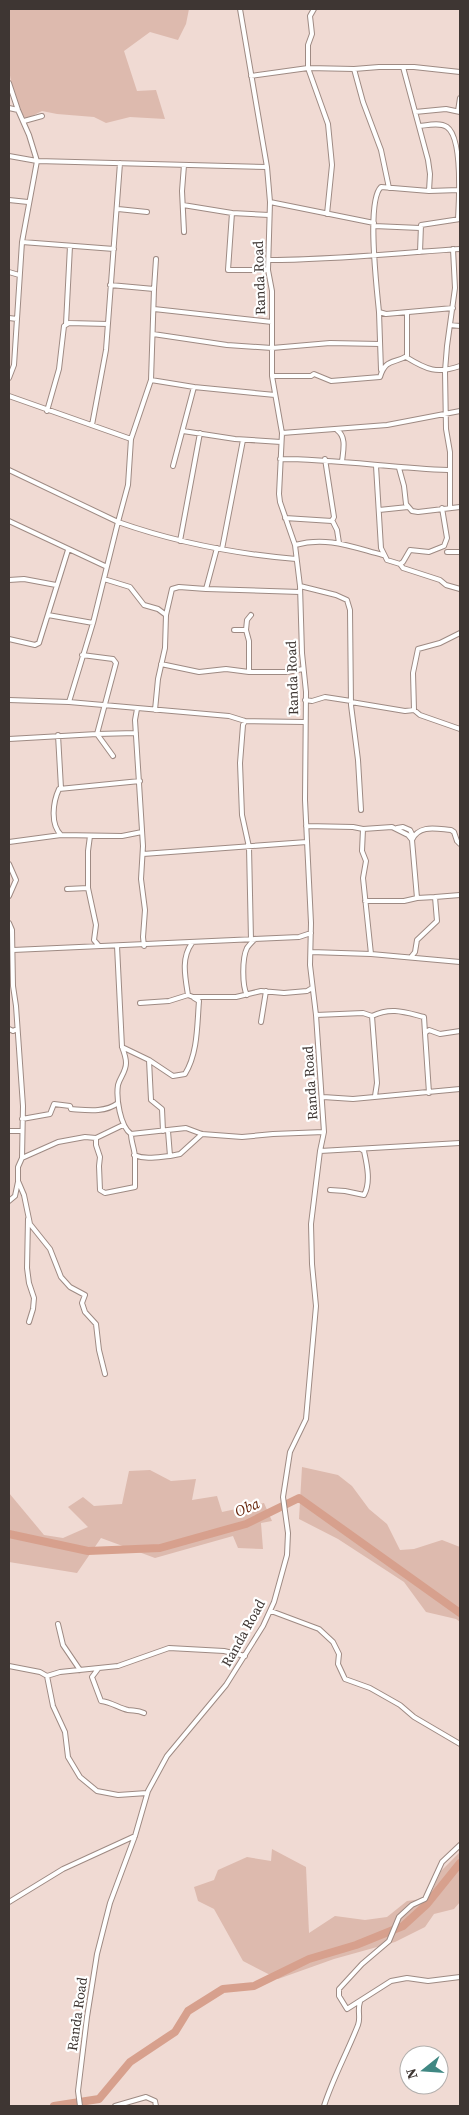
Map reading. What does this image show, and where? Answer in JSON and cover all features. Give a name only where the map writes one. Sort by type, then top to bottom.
[{"type":"street","name":"Randa Road","points":[[80,2106],[78,2091],[97,1954],[110,1903],[135,1836],[147,1793],[167,1756],[226,1685],[271,1610],[287,1555],[288,1533],[283,1496],[289,1458],[306,1419],[316,1306],[311,1224],[324,1132],[316,1015],[312,988],[306,826],[305,680],[300,586],[295,545],[280,502],[282,432],[272,376],[272,284],[268,270],[270,202],[267,167],[240,9]]},
{"type":"street","points":[[314,9],[309,20],[312,34],[308,45],[308,68],[329,130],[332,165],[327,214]]},
{"type":"street","points":[[251,76],[308,68],[403,67],[460,72]]},
{"type":"street","points":[[403,67],[420,126],[430,174],[429,191]]},
{"type":"street","points":[[354,69],[363,102],[381,150],[389,188]]},
{"type":"street","points":[[9,83],[37,161],[22,242],[17,319],[12,349],[14,365],[9,378]]},
{"type":"street","points":[[415,112],[439,109],[459,112],[460,98]]},
{"type":"street","points":[[9,108],[18,110]]},
{"type":"street","points":[[24,121],[42,116]]},
{"type":"street","points":[[420,126],[441,125],[450,130],[456,146],[459,190],[459,219],[424,224],[420,228],[420,252]]},
{"type":"street","points":[[9,156],[37,161],[267,167]]},
{"type":"street","points":[[92,425],[100,388],[108,324],[120,163]]},
{"type":"street","points":[[184,165],[182,186],[184,232]]},
{"type":"street","points":[[272,376],[311,376],[314,374],[332,381],[380,377],[382,370],[379,312],[373,256],[378,189],[381,187],[429,191],[459,190]]},
{"type":"street","points":[[9,200],[28,202]]},
{"type":"street","points":[[270,202],[374,224],[420,228]]},
{"type":"street","points":[[183,205],[232,213],[270,214]]},
{"type":"street","points":[[118,209],[148,212]]},
{"type":"street","points":[[232,213],[228,270],[268,270]]},
{"type":"street","points":[[22,242],[114,250]]},
{"type":"street","points":[[47,411],[59,369],[64,326],[66,324],[70,246]]},
{"type":"street","points":[[269,260],[313,260],[460,248]]},
{"type":"street","points":[[450,507],[448,470],[450,452],[446,429],[446,371],[447,346],[453,308],[454,249]]},
{"type":"street","points":[[69,702],[93,623],[128,485],[131,439],[151,380],[156,259]]},
{"type":"street","points":[[9,272],[19,275]]},
{"type":"street","points":[[110,285],[154,289]]},
{"type":"street","points":[[379,312],[386,314],[407,313],[453,308]]},
{"type":"street","points":[[154,309],[272,322]]},
{"type":"street","points":[[406,358],[408,354],[407,313]]},
{"type":"street","points":[[9,318],[17,319]]},
{"type":"street","points":[[66,324],[108,324]]},
{"type":"street","points":[[450,325],[460,326]]},
{"type":"street","points":[[153,334],[227,345],[272,348],[330,343],[380,344]]},
{"type":"street","points":[[382,370],[389,362],[406,358],[427,368],[446,371],[460,366]]},
{"type":"street","points":[[151,380],[194,387],[274,395]]},
{"type":"street","points":[[173,466],[194,387]]},
{"type":"street","points":[[9,396],[47,411],[131,439]]},
{"type":"street","points":[[282,432],[337,430],[386,425],[460,411]]},
{"type":"street","points":[[337,430],[344,441],[342,462]]},
{"type":"street","points":[[183,431],[243,440],[281,442]]},
{"type":"street","points":[[180,540],[200,433]]},
{"type":"street","points":[[206,589],[219,548],[243,440]]},
{"type":"street","points":[[280,459],[325,459],[376,466],[448,470]]},
{"type":"street","points":[[325,459],[334,517],[332,520],[337,530],[339,543]]},
{"type":"street","points":[[376,466],[383,555],[391,563],[400,564],[403,568],[440,580],[446,585],[460,589]]},
{"type":"street","points":[[399,468],[408,507]]},
{"type":"street","points":[[9,470],[118,522],[180,540],[264,556],[296,559]]},
{"type":"street","points":[[378,510],[408,507],[418,512],[460,507]]},
{"type":"street","points":[[400,564],[404,562],[410,550],[429,552],[444,546],[447,538],[442,508]]},
{"type":"street","points":[[285,518],[332,520]]},
{"type":"street","points":[[9,521],[106,566]]},
{"type":"street","points":[[295,545],[309,541],[339,543],[383,555]]},
{"type":"street","points":[[9,639],[38,645],[68,550]]},
{"type":"street","points":[[447,552],[460,552]]},
{"type":"street","points":[[9,587],[9,580],[24,579],[56,585]]},
{"type":"street","points":[[104,579],[130,586],[144,605],[158,608],[166,615]]},
{"type":"street","points":[[300,586],[336,595],[347,600],[350,610],[351,701],[361,810]]},
{"type":"street","points":[[155,710],[165,648],[166,615],[172,589],[179,587],[300,592]]},
{"type":"street","points":[[48,615],[93,623]]},
{"type":"street","points":[[250,672],[249,642],[246,630],[247,620],[251,616]]},
{"type":"street","points":[[234,630],[246,630]]},
{"type":"street","points":[[414,710],[412,673],[418,649],[440,643],[460,633]]},
{"type":"street","points":[[82,655],[115,660],[97,734],[113,756]]},
{"type":"street","points":[[161,664],[199,672],[226,669],[250,672],[287,672],[303,669]]},
{"type":"street","points":[[305,700],[312,701],[325,698],[405,711],[414,710],[420,715],[460,729]]},
{"type":"street","points":[[9,700],[69,702],[229,716],[245,721],[305,722]]},
{"type":"street","points":[[137,709],[135,720],[143,854],[141,879],[145,910],[144,946]]},
{"type":"street","points":[[245,721],[243,725],[240,763],[242,815],[249,847],[253,940],[245,954],[243,986],[247,995]]},
{"type":"street","points":[[9,739],[58,735],[136,733]]},
{"type":"street","points":[[58,735],[61,788],[58,791],[52,809],[58,832],[61,836]]},
{"type":"street","points":[[61,788],[140,781]]},
{"type":"street","points":[[306,826],[363,829],[389,827],[412,838]]},
{"type":"street","points":[[412,838],[425,828],[451,830],[460,844]]},
{"type":"street","points":[[363,829],[362,851],[366,862],[363,878],[371,954]]},
{"type":"street","points":[[9,842],[61,836],[122,836],[142,832]]},
{"type":"street","points":[[90,836],[88,888],[96,925],[94,940],[99,946]]},
{"type":"street","points":[[412,838],[417,898]]},
{"type":"street","points":[[143,854],[307,842]]},
{"type":"street","points":[[9,865],[16,880],[9,896]]},
{"type":"street","points":[[67,889],[88,888]]},
{"type":"street","points":[[366,901],[460,895]]},
{"type":"street","points":[[411,957],[415,952],[417,940],[437,921],[435,897]]},
{"type":"street","points":[[9,923],[12,930],[11,971],[17,1029],[22,1119],[22,1158],[18,1167],[15,1196],[9,1201]]},
{"type":"street","points":[[13,950],[253,940],[299,937],[311,932]]},
{"type":"street","points":[[188,995],[185,959],[186,952],[192,943]]},
{"type":"street","points":[[96,1138],[100,1157],[98,1166],[100,1190],[105,1193],[135,1187],[134,1155],[130,1143],[131,1134],[123,1125],[118,1103],[118,1083],[124,1076],[126,1062],[122,1047],[117,946]]},
{"type":"street","points":[[311,952],[371,954],[460,962]]},
{"type":"street","points":[[193,997],[236,997],[266,991],[284,993],[303,992],[312,988]]},
{"type":"street","points":[[261,1022],[266,991]]},
{"type":"street","points":[[122,1047],[149,1060],[173,1076],[185,1074],[190,1067],[196,1048],[199,1001],[188,995],[169,1001],[140,1003]]},
{"type":"street","points":[[316,1015],[363,1013],[372,1016],[384,1010],[391,1010],[424,1017],[429,1092]]},
{"type":"street","points":[[372,1016],[377,1084],[375,1096]]},
{"type":"street","points":[[9,1029],[17,1029]]},
{"type":"street","points":[[424,1032],[429,1030],[440,1034],[460,1031]]},
{"type":"street","points":[[149,1060],[151,1100],[162,1108],[170,1156]]},
{"type":"street","points":[[322,1097],[353,1099],[460,1090]]},
{"type":"street","points":[[22,1119],[38,1118],[50,1114],[54,1104],[70,1106],[71,1109],[108,1110],[118,1103]]},
{"type":"street","points":[[22,1158],[58,1142],[85,1137],[96,1138],[123,1125]]},
{"type":"street","points":[[131,1134],[186,1128],[202,1134],[242,1137],[324,1132]]},
{"type":"street","points":[[9,1131],[21,1131]]},
{"type":"street","points":[[134,1155],[140,1158],[153,1158],[180,1154],[202,1134]]},
{"type":"street","points":[[320,1151],[460,1143]]},
{"type":"street","points":[[330,1190],[345,1190],[364,1195],[368,1188],[368,1169],[364,1151],[359,1148]]},
{"type":"street","points":[[18,1181],[24,1195],[28,1219],[28,1283],[34,1298],[29,1322]]},
{"type":"street","points":[[28,1219],[50,1249],[64,1282],[85,1295],[82,1303],[85,1312],[96,1324],[99,1350],[105,1374]]},
{"type":"street","points":[[271,1610],[311,1625],[326,1635],[333,1642],[339,1654],[338,1664],[345,1679],[370,1688],[460,1744]]},
{"type":"street","points":[[58,1624],[63,1645],[80,1670]]},
{"type":"street","points":[[9,1666],[40,1672],[47,1676],[60,1672],[121,1665],[169,1648],[224,1651],[245,1656]]},
{"type":"street","points":[[99,1668],[92,1677],[92,1681],[101,1701],[144,1713]]},
{"type":"street","points":[[47,1676],[53,1706],[65,1732],[68,1757],[80,1777],[97,1791],[118,1795],[147,1793]]},
{"type":"street","points":[[9,1902],[64,1869],[135,1836]]},
{"type":"street","points":[[460,1845],[442,1862],[425,1898],[412,1904],[399,1917],[389,1941],[362,1964],[340,1989],[339,1996],[347,2009],[391,1981],[407,1978],[428,1981],[460,1977]]},
{"type":"street","points":[[324,2106],[331,2084],[359,2023],[358,2009],[360,2002]]},
{"type":"street","points":[[115,2106],[146,2097],[155,2102],[156,2106]]},
{"type":"shaded area","points":[[10,9],[189,9],[186,24],[178,40],[150,32],[124,51],[137,91],[156,90],[165,119],[130,117],[106,123],[94,117],[42,111],[26,119],[20,108],[11,81],[7,50]]},
{"type":"shaded area","points":[[302,1467],[338,1475],[352,1486],[369,1509],[387,1524],[400,1550],[414,1549],[442,1540],[460,1547],[460,1622],[456,1619],[426,1612],[404,1582],[338,1539],[299,1519]]},
{"type":"shaded area","points":[[150,1470],[171,1481],[196,1479],[192,1500],[217,1496],[222,1512],[264,1503],[272,1521],[261,1523],[263,1549],[238,1548],[233,1536],[155,1558],[101,1538],[77,1573],[9,1562],[9,1493],[44,1535],[63,1538],[88,1527],[68,1507],[83,1497],[94,1506],[122,1504],[129,1471]]},
{"type":"shaded area","points":[[272,1849],[306,1867],[309,1933],[335,1916],[365,1920],[387,1917],[407,1901],[429,1898],[441,1871],[460,1852],[460,1902],[454,1909],[434,1914],[425,1927],[395,1942],[334,1959],[278,1979],[243,1961],[214,1909],[198,1901],[194,1887],[214,1880],[218,1870],[247,1857],[271,1861]]},
{"type":"waterway","name":"Oba","points":[[9,1534],[88,1551],[160,1548],[246,1524],[299,1498],[460,1613]]},
{"type":"waterway","points":[[54,2106],[99,2099],[130,2062],[175,2032],[188,2011],[223,1989],[254,1986],[309,1959],[356,1945],[403,1926],[427,1904],[460,1863]]}]
